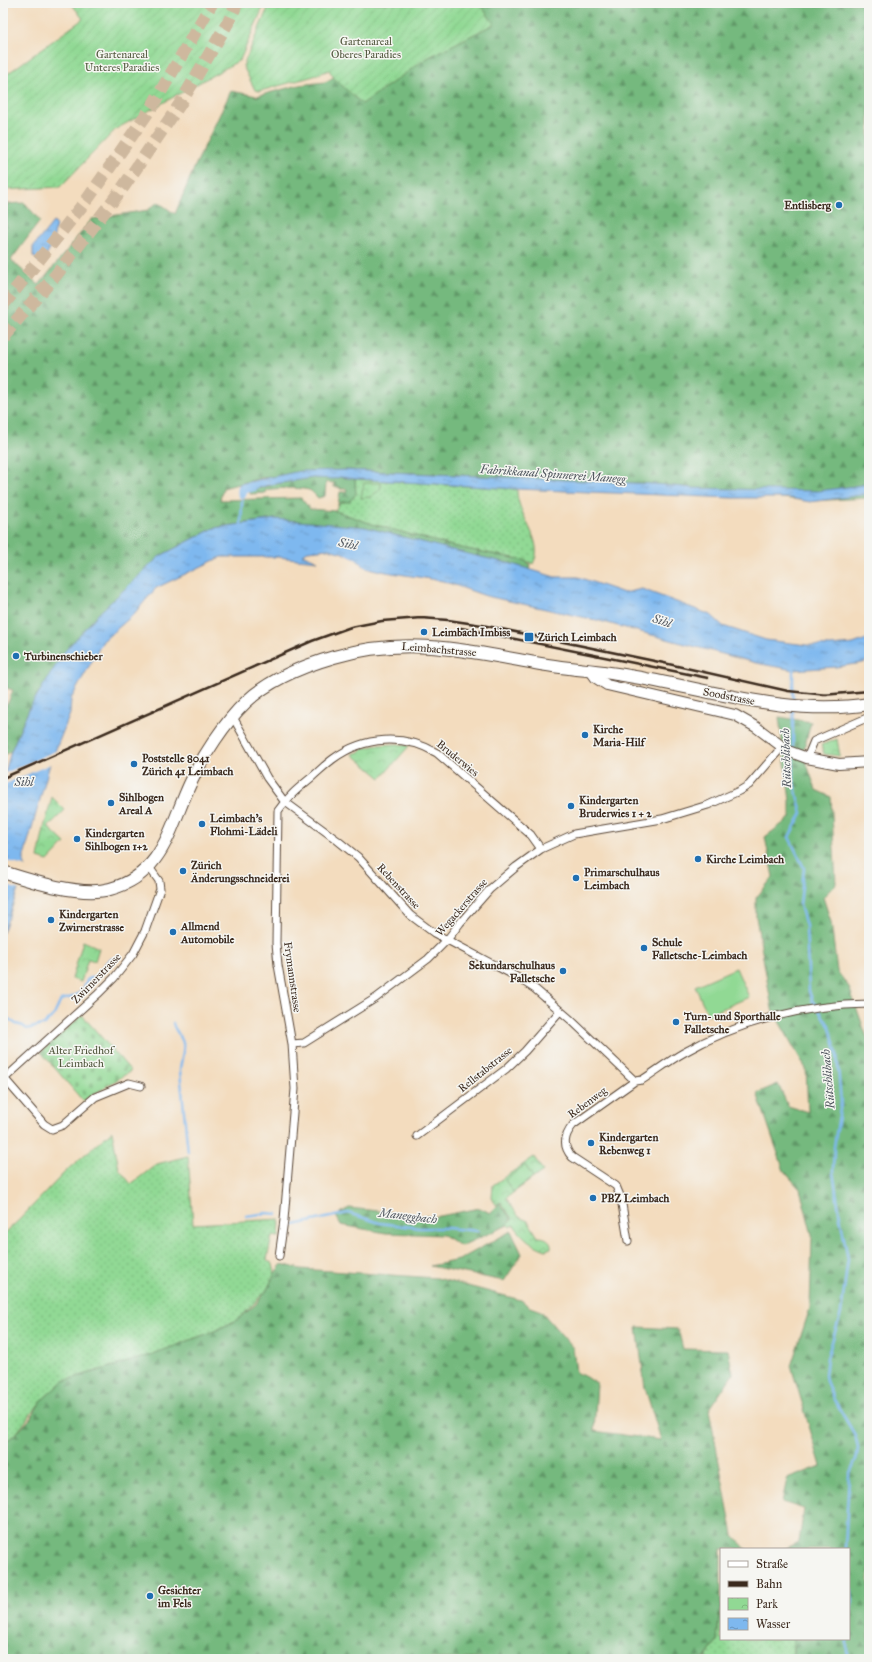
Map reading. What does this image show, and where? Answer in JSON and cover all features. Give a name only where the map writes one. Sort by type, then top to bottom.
[{"type":"main road","name":"Leimbachstrasse","points":[[3,872],[64,889],[108,890],[137,877],[149,867],[162,850],[196,773],[211,746],[233,717],[250,699],[275,680],[333,657],[380,648],[415,646],[456,649],[591,671]]},
{"type":"main road","name":"Soodstrasse","points":[[591,671],[628,675],[791,707],[826,708],[869,704]]},
{"type":"street","points":[[591,671],[596,678],[607,685],[734,715],[756,727],[785,749],[803,757],[839,764],[869,762]]},
{"type":"street","points":[[233,717],[267,778],[284,801]]},
{"type":"street","points":[[803,757],[814,741],[869,717]]},
{"type":"street","name":"Bruderwies","points":[[284,801],[334,758],[352,748],[373,742],[390,740],[410,741],[437,753],[531,835],[541,849]]},
{"type":"street","name":"Wegackerstrasse","points":[[292,1044],[304,1043],[376,998],[428,959],[448,940],[460,923],[490,889],[516,867],[541,849],[574,834],[662,820],[708,805],[749,785],[785,749]]},
{"type":"street","name":"Rebenstrasse","points":[[284,801],[337,840],[358,858],[410,915],[434,933],[514,976],[535,990],[601,1048],[635,1081]]},
{"type":"street","name":"Frymannstrasse","points":[[279,1256],[284,1220],[295,1095],[292,1044],[278,965],[276,943],[278,811],[284,801]]},
{"type":"street","name":"Zwirnerstrasse","points":[[4,1079],[98,994],[114,978],[133,954],[145,931],[160,889],[159,881],[149,867]]},
{"type":"street","points":[[635,1081],[642,1080],[683,1053],[720,1036],[755,1023],[808,1009],[842,1005],[869,1004]]},
{"type":"street","name":"Rellstabstrasse","points":[[417,1136],[506,1069],[525,1051],[560,1012]]},
{"type":"street","points":[[4,1079],[44,1124],[52,1129],[63,1125],[95,1097],[129,1083],[141,1086]]},
{"type":"street","name":"Rebenweg","points":[[628,1241],[622,1205],[616,1186],[572,1157],[568,1153],[565,1139],[568,1131],[573,1125],[635,1081]]},
{"type":"green space","name":"Gartenareal Unteres Paradies","points":[[71,3],[265,3],[240,60],[116,129],[60,187],[3,190],[3,77],[83,19]]},
{"type":"green space","name":"Gartenareal Oberes Paradies","points":[[270,3],[479,3],[494,24],[427,58],[362,104],[334,78],[329,70],[314,76],[260,91],[255,90],[243,66]]},
{"type":"green space","points":[[479,3],[869,3],[869,498],[809,501],[655,484],[345,470],[261,478],[223,488],[220,500],[301,498],[310,509],[336,511],[372,524],[456,547],[524,560],[531,565],[530,570],[512,564],[316,523],[275,519],[214,528],[160,556],[30,707],[11,751],[3,756],[3,704],[8,703],[13,690],[3,687],[3,204],[25,203],[40,221],[11,260],[39,285],[92,219],[148,210],[158,202],[175,214],[195,166],[231,91],[257,96],[299,85],[325,82],[334,77],[362,104],[427,58],[494,24]]},
{"type":"green space","points":[[340,477],[355,479],[356,494],[349,502],[342,502],[338,505],[340,492],[346,492],[347,489],[334,487],[334,483],[326,482],[325,496],[318,498],[311,491],[296,488],[270,489],[266,490],[265,493],[250,494],[250,491],[288,481],[311,478]]},
{"type":"green space","points":[[355,479],[517,489],[520,506],[536,547],[536,556],[533,564],[524,560],[456,547],[372,524],[335,511],[338,505],[355,494]]},
{"type":"green space","points":[[364,483],[381,483],[380,490],[370,497],[361,498]]},
{"type":"green space","points":[[779,717],[811,722],[803,753],[816,790],[831,797],[836,884],[823,897],[831,922],[837,971],[849,987],[869,1043],[869,1659],[793,1659],[793,1640],[850,1640],[850,1548],[787,1548],[799,1542],[804,1509],[782,1502],[787,1479],[821,1466],[791,1366],[810,1308],[812,1235],[800,1189],[784,1171],[757,1093],[778,1084],[788,1106],[808,1112],[806,1069],[772,1009],[756,917],[756,898],[773,877],[765,837],[790,818],[790,801]]},
{"type":"green space","points":[[837,739],[840,756],[824,754],[821,745]]},
{"type":"green space","points":[[398,744],[409,746],[381,778],[352,754],[362,751],[362,749],[378,745]]},
{"type":"green space","points":[[52,797],[65,810],[48,827],[65,843],[48,861],[38,858]]},
{"type":"green space","points":[[83,941],[99,948],[95,961],[88,959],[81,982],[72,979]]},
{"type":"green space","points":[[736,968],[749,997],[708,1015],[695,986]]},
{"type":"green space","name":"Alter Friedhof Leimbach","points":[[82,1015],[131,1071],[83,1101],[41,1052]]},
{"type":"green space","points":[[112,1131],[119,1169],[131,1184],[157,1164],[188,1156],[193,1224],[280,1219],[279,1237],[272,1236],[267,1260],[273,1264],[275,1273],[267,1290],[240,1318],[217,1330],[148,1356],[63,1381],[42,1400],[15,1435],[3,1443],[3,1235],[67,1170]]},
{"type":"green space","points":[[534,1157],[543,1171],[506,1198],[519,1217],[528,1221],[538,1237],[549,1241],[551,1248],[546,1250],[528,1240],[514,1225],[510,1227],[508,1224],[512,1219],[501,1202],[496,1205],[492,1198],[493,1185]]},
{"type":"green space","points":[[525,1165],[533,1177],[513,1192],[505,1180]]},
{"type":"green space","points":[[500,1203],[511,1219],[508,1225],[461,1246],[443,1235],[386,1233],[341,1225],[336,1216],[349,1208],[435,1217],[480,1208],[490,1213]]},
{"type":"green space","points":[[511,1231],[522,1254],[504,1281],[430,1266],[459,1260]]},
{"type":"green space","points":[[282,1264],[300,1269],[437,1278],[521,1300],[530,1307],[541,1311],[573,1348],[576,1372],[597,1383],[594,1431],[661,1440],[645,1388],[637,1327],[678,1329],[683,1349],[728,1350],[733,1374],[709,1410],[733,1535],[745,1548],[720,1548],[720,1615],[717,1641],[704,1659],[3,1659],[3,1443],[15,1435],[30,1419],[42,1400],[63,1381],[148,1356],[217,1330],[240,1318],[256,1304],[267,1290],[275,1273]]},
{"type":"green space","points":[[720,1615],[720,1640],[793,1640],[793,1659],[704,1659],[717,1641]]},
{"type":"water","points":[[53,222],[56,224],[51,245],[46,255],[39,262],[33,256],[33,247]]},
{"type":"water","points":[[345,470],[655,484],[693,488],[818,491],[869,484],[869,494],[810,502],[789,498],[733,498],[517,489],[340,477],[334,479],[313,478],[268,485],[250,491],[248,489],[240,491],[239,484],[300,471]]},
{"type":"water","name":"Sihl","points":[[275,519],[365,527],[512,564],[555,577],[578,577],[624,593],[642,589],[711,615],[723,626],[766,640],[830,646],[853,644],[869,638],[869,660],[863,663],[836,667],[793,670],[756,663],[596,620],[486,596],[443,581],[386,572],[365,567],[356,559],[329,549],[308,551],[302,554],[318,561],[277,557],[221,557],[156,588],[133,615],[103,641],[71,699],[70,714],[50,764],[24,856],[24,863],[26,867],[3,933],[3,779],[11,751],[30,707],[64,652],[98,614],[160,556],[214,528]]},
{"type":"pier","points":[[58,750],[53,763],[3,785],[3,774]]},
{"type":"pier","points":[[3,860],[27,867],[20,890],[3,885]]},
{"type":"waterway","name":"Fabrikkanal Spinnerei Manegg","points":[[242,494],[242,489],[252,487]]},
{"type":"waterway","name":"Fabrikkanal Spinnerei Manegg","points":[[241,526],[242,501]]},
{"type":"waterway","name":"Rütschlibach","points":[[793,668],[793,703]]},
{"type":"waterway","name":"Rütschlibach","points":[[793,710],[793,751]]},
{"type":"waterway","name":"Rütschlibach","points":[[793,756],[794,784],[802,813],[789,837],[804,868],[800,905],[806,926],[809,991],[812,1000],[830,1027],[837,1055],[841,1103],[834,1147],[833,1172],[848,1259],[841,1313],[827,1358],[825,1375],[833,1398],[855,1435],[858,1447],[857,1457],[849,1475],[845,1548]]},
{"type":"waterway","name":"Maneggbach","points":[[3,1015],[16,1024],[27,1029],[43,1025],[54,1015],[61,1000],[70,998],[81,992],[86,985],[87,980],[96,976],[107,962],[113,958],[117,958]]},
{"type":"waterway","name":"Maneggbach","points":[[173,1023],[183,1043],[180,1071],[188,1152]]},
{"type":"waterway","name":"Maneggbach","points":[[246,1216],[267,1213],[277,1214]]},
{"type":"waterway","name":"Maneggbach","points":[[290,1226],[348,1213],[380,1223],[419,1228],[447,1228],[478,1231]]},
{"type":"waterway","name":"Rütschlibach","points":[[850,1588],[852,1603],[850,1616]]},
{"type":"waterway","name":"Rütschlibach","points":[[847,1640],[847,1659]]},
{"type":"tunnel","points":[[3,305],[89,197],[153,105],[212,3]]},
{"type":"tunnel","points":[[3,336],[56,275],[124,186],[180,104],[230,19],[237,3]]},
{"type":"railway","points":[[3,778],[312,641],[351,627],[382,621],[421,618],[482,625],[664,663],[788,691],[827,695]]},
{"type":"railway","points":[[461,628],[708,678]]},
{"type":"railway","points":[[823,695],[869,691]]},
{"type":"place","name":"Entlisberg","points":[[839,205]]},
{"type":"place","name":"Leimbach Imbiss","points":[[424,632]]},
{"type":"place","name":"Zürich Leimbach","points":[[529,637]]},
{"type":"place","name":"Turbinenschieber","points":[[16,656]]},
{"type":"place","name":"Kirche Maria-Hilf","points":[[585,735]]},
{"type":"place","name":"Poststelle 8041 Zürich 41 Leimbach","points":[[134,764]]},
{"type":"place","name":"Sihlbogen Areal A","points":[[111,803]]},
{"type":"place","name":"Kindergarten Bruderwies 1 + 2","points":[[571,806]]},
{"type":"place","name":"Leimbach's Flohmi-Lädeli","points":[[202,824]]},
{"type":"place","name":"Kindergarten Sihlbogen 1+2","points":[[77,839]]},
{"type":"place","name":"Kirche Leimbach","points":[[698,859]]},
{"type":"place","name":"Zürich Änderungsschneiderei","points":[[183,871]]},
{"type":"place","name":"Primarschulhaus Leimbach","points":[[576,878]]},
{"type":"place","name":"Kindergarten Zwirnerstrasse","points":[[51,920]]},
{"type":"place","name":"Allmend Automobile","points":[[173,932]]},
{"type":"place","name":"Schule Falletsche-Leimbach","points":[[644,948]]},
{"type":"place","name":"Sekundarschulhaus Falletsche","points":[[563,971]]},
{"type":"place","name":"Turn- und Sporthalle Falletsche","points":[[676,1022]]},
{"type":"place","name":"Kindergarten Rebenweg 1","points":[[591,1143]]},
{"type":"place","name":"PBZ Leimbach","points":[[593,1198]]},
{"type":"place","name":"Gesichter im Fels","points":[[150,1596]]}]
